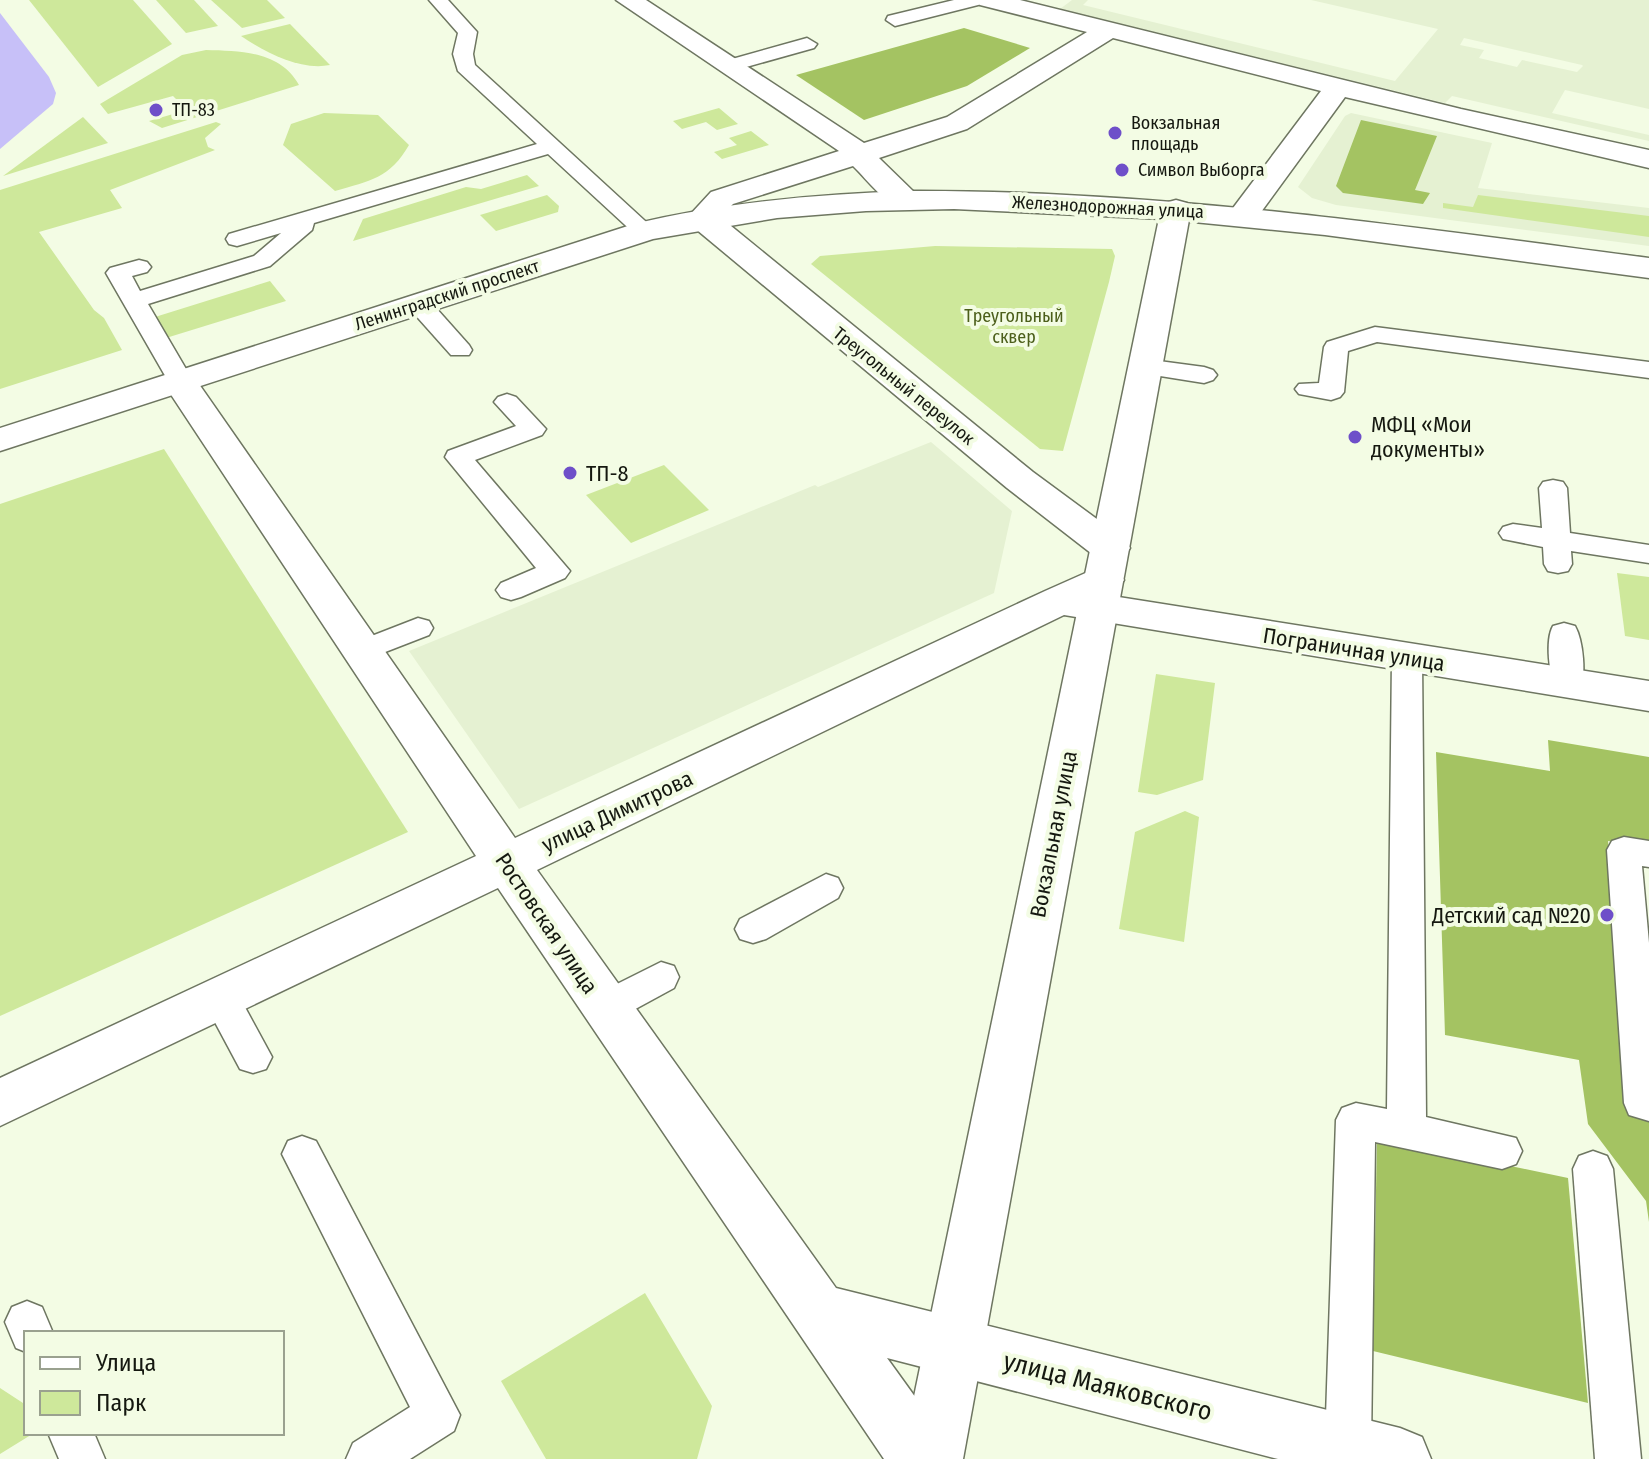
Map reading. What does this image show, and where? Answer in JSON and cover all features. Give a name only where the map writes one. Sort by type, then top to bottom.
[{"type":"street","points":[[629,0],[732,65],[860,154],[904,199]]},
{"type":"street","points":[[989,0],[1338,87],[1649,159]]},
{"type":"street","points":[[702,218],[722,198],[957,123],[1108,30]]},
{"type":"street","points":[[1242,216],[1338,87]]},
{"type":"street","name":"Железнодорожная улица","points":[[904,199],[1176,209],[1649,268]]},
{"type":"street","name":"Ленинградский проспект","points":[[0,440],[645,231],[702,218],[786,206],[904,199]]},
{"type":"street","name":"Вокзальная улица","points":[[932,1459],[1092,584],[1144,367],[1176,209]]},
{"type":"street","name":"Треугольный переулок","points":[[702,218],[992,457],[1092,584]]},
{"type":"street","name":"Ростовская улица","points":[[180,381],[604,1008],[922,1459]]},
{"type":"street","name":"Пограничная улица","points":[[1092,584],[1407,657],[1649,696]]},
{"type":"street","name":"улица Димитрова","points":[[0,1103],[1092,584]]},
{"type":"street","name":"улица Маяковского","points":[[817,1312],[1374,1452]]},
{"type":"lane","points":[[438,0],[468,32],[463,54],[465,67],[645,231]]},
{"type":"lane","points":[[895,20],[976,0]]},
{"type":"lane","points":[[732,65],[807,44]]},
{"type":"lane","points":[[237,239],[552,146]]},
{"type":"lane","points":[[134,300],[262,261],[316,216]]},
{"type":"lane","points":[[139,267],[118,273],[180,381]]},
{"type":"lane","points":[[419,304],[460,350]]},
{"type":"lane","points":[[1308,389],[1331,392],[1336,347],[1375,334],[1649,370]]},
{"type":"lane","points":[[1144,367],[1204,375]]},
{"type":"lane","points":[[507,402],[533,429],[458,457],[555,571],[511,590]]},
{"type":"lane","points":[[1553,488],[1557,552]]},
{"type":"lane","points":[[1513,533],[1557,552],[1649,554]]},
{"type":"lane","points":[[362,651],[418,628]]},
{"type":"lane","points":[[1564,633],[1568,683]]},
{"type":"lane","points":[[1406,1131],[1407,657]]},
{"type":"lane","points":[[1649,854],[1624,850],[1643,1103],[1649,1104]]},
{"type":"lane","points":[[753,929],[826,888]]},
{"type":"lane","points":[[604,1008],[661,977]]},
{"type":"lane","points":[[221,998],[253,1057]]},
{"type":"lane","points":[[1374,1452],[1356,1120],[1502,1151]]},
{"type":"lane","points":[[302,1154],[438,1415],[369,1459]]},
{"type":"lane","points":[[1593,1169],[1618,1459]]},
{"type":"lane","points":[[72,1435],[82,1459]]},
{"type":"shaded area","points":[[1072,0],[1088,0],[1083,5],[1395,81],[1438,29],[1311,0],[1649,0],[1649,109],[1565,90],[1552,113],[1649,135],[1649,141],[1452,96],[1445,103],[1060,9]],"holes":[[[1464,38],[1582,65],[1577,72],[1522,60],[1517,67],[1479,58],[1484,50],[1460,45]]]},
{"type":"shaded area","points":[[0,13],[49,77],[56,93],[53,104],[0,149]]},
{"type":"shaded area","points":[[1351,113],[1492,143],[1478,188],[1649,208],[1649,246],[1336,205],[1312,198],[1298,187],[1345,116]]},
{"type":"shaded area","points":[[931,442],[1012,511],[994,593],[519,809],[409,651],[815,485],[818,487]]},
{"type":"green space","points":[[29,0],[133,0],[172,44],[98,87]]},
{"type":"green space","points":[[156,0],[194,0],[218,26],[186,33]]},
{"type":"green space","points":[[211,0],[267,0],[285,18],[242,28]]},
{"type":"green space","points":[[290,24],[330,65],[295,63],[241,36]]},
{"type":"green space","points":[[964,28],[1030,48],[967,86],[864,120],[796,75]]},
{"type":"green space","points":[[206,50],[246,53],[270,59],[281,65],[299,85],[162,128],[149,121],[187,110],[173,96],[108,114],[100,104],[182,55]]},
{"type":"green space","points":[[719,108],[738,124],[717,130],[706,122],[682,129],[673,121]]},
{"type":"green space","points":[[324,113],[378,115],[409,145],[394,165],[378,177],[335,191],[283,145],[291,124]]},
{"type":"green space","points":[[83,117],[108,143],[3,176]]},
{"type":"green space","points":[[1361,120],[1437,136],[1415,190],[1430,193],[1423,204],[1343,193],[1336,186]]},
{"type":"green space","points":[[216,122],[221,124],[205,138],[208,147],[215,150],[110,190],[122,208],[39,232],[94,310],[104,318],[122,350],[0,389],[0,190]]},
{"type":"green space","points":[[751,131],[769,145],[722,159],[714,152],[737,145],[729,138]]},
{"type":"green space","points":[[527,175],[539,186],[353,241],[363,219],[466,187],[481,189]]},
{"type":"green space","points":[[547,195],[559,206],[558,212],[496,231],[480,215]]},
{"type":"green space","points":[[1478,195],[1649,216],[1649,237],[1443,208],[1443,203],[1473,207]]},
{"type":"green space","name":"Треугольный сквер","points":[[935,246],[1112,249],[1115,256],[1109,282],[1063,451],[1040,449],[811,264],[820,256]]},
{"type":"green space","points":[[270,281],[286,301],[153,342],[139,322]]},
{"type":"green space","points":[[164,449],[408,832],[0,1016],[0,504]]},
{"type":"green space","points":[[664,465],[709,510],[631,543],[586,495]]},
{"type":"green space","points":[[1617,573],[1649,577],[1649,640],[1625,636]]},
{"type":"green space","points":[[1156,674],[1215,683],[1203,780],[1157,795],[1138,792]]},
{"type":"green space","points":[[1548,740],[1649,757],[1649,848],[1608,841],[1635,1117],[1649,1121],[1649,1222],[1646,1201],[1588,1124],[1579,1060],[1445,1035],[1436,752],[1550,771]]},
{"type":"green space","points":[[1185,811],[1199,817],[1184,942],[1119,929],[1135,832]]},
{"type":"green space","points":[[1377,1138],[1568,1178],[1588,1403],[1373,1351]]},
{"type":"green space","points":[[645,1293],[712,1406],[697,1459],[546,1459],[501,1381]]},
{"type":"green space","points":[[0,1388],[23,1403],[24,1435],[31,1435],[0,1454]]},
{"type":"place","name":"ТП-83","points":[[156,110]]},
{"type":"place","name":"Вокзальная площадь","points":[[1115,133]]},
{"type":"place","name":"Символ Выборга","points":[[1122,170]]},
{"type":"place","name":"МФЦ «Мои документы»","points":[[1355,437]]},
{"type":"place","name":"ТП-8","points":[[570,473]]},
{"type":"place","name":"Детский сад №20","points":[[1607,915]]}]
